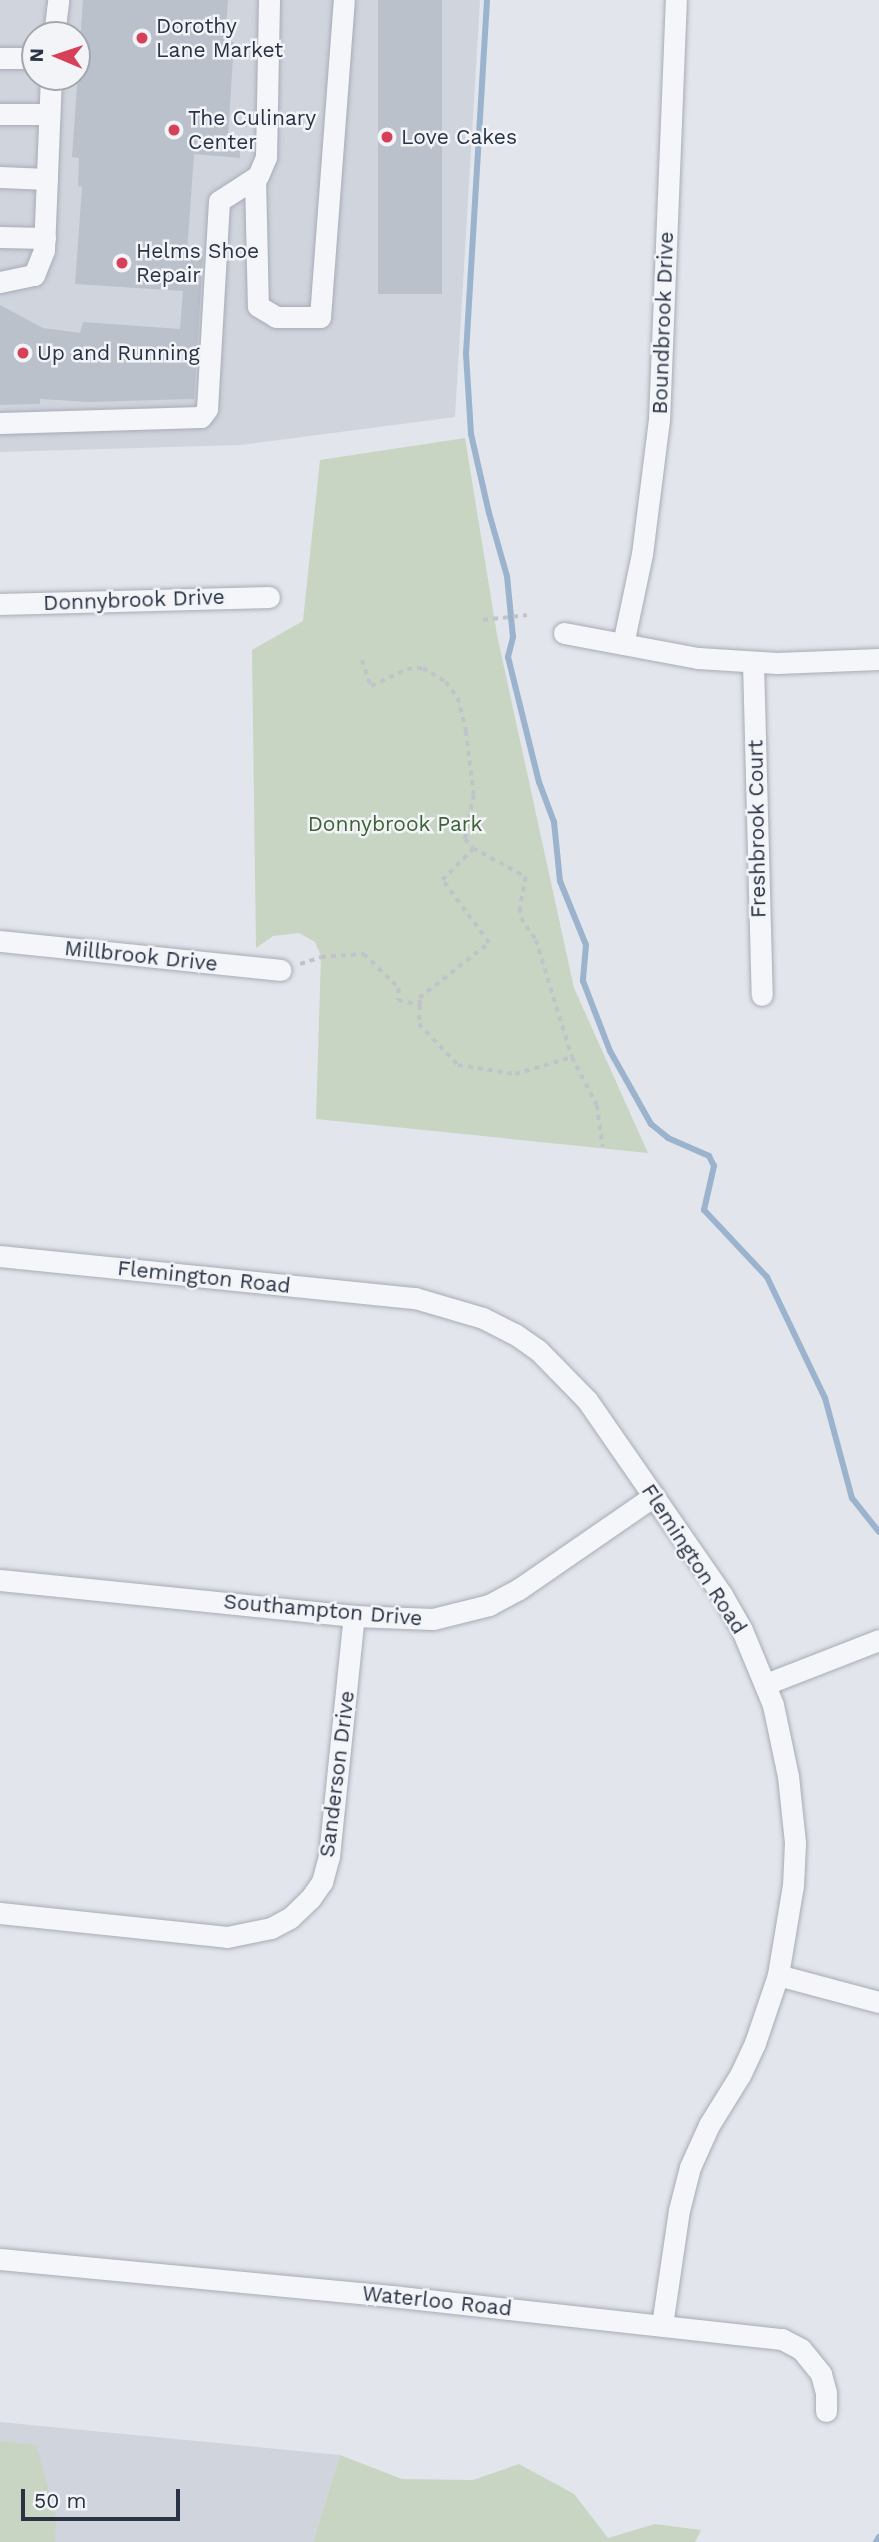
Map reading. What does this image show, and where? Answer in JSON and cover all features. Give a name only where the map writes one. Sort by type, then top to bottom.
[{"type":"street","points":[[56,21],[58,0]]},
{"type":"street","points":[[269,0],[266,157],[255,178],[258,306],[276,317],[320,317],[344,0]]},
{"type":"street","name":"Boundbrook Drive","points":[[623,644],[642,554],[659,420],[676,0]]},
{"type":"street","points":[[0,58],[21,58]]},
{"type":"street","points":[[0,282],[34,275],[44,250],[50,91]]},
{"type":"street","points":[[0,114],[49,114]]},
{"type":"street","points":[[0,177],[47,179]]},
{"type":"street","points":[[0,423],[201,417],[207,409],[210,389],[219,201],[255,178]]},
{"type":"street","points":[[0,237],[44,238]]},
{"type":"street","name":"Donnybrook Drive","points":[[0,604],[269,597]]},
{"type":"street","points":[[564,633],[698,658],[753,662],[879,659]]},
{"type":"street","name":"Freshbrook Court","points":[[753,662],[762,995]]},
{"type":"street","name":"Millbrook Drive","points":[[0,941],[281,970]]},
{"type":"street","name":"Flemington Road","points":[[0,1256],[415,1298],[483,1318],[515,1334],[564,1374],[587,1400],[722,1595],[774,1705],[788,1776],[794,1843],[789,1918],[778,1975],[755,2043],[740,2075],[709,2126],[690,2167],[679,2210],[662,2325]]},
{"type":"street","name":"Southampton Drive","points":[[0,1580],[354,1616],[433,1619],[489,1605],[519,1589],[654,1496]]},
{"type":"street","name":"Sanderson Drive","points":[[0,1913],[227,1937],[271,1928],[289,1918],[310,1899],[322,1882],[329,1856],[354,1616]]},
{"type":"street","points":[[766,1684],[879,1640]]},
{"type":"street","points":[[778,1975],[879,2001]]},
{"type":"street","name":"Waterloo Road","points":[[0,2259],[782,2339],[801,2349],[821,2374],[826,2393],[826,2411]]},
{"type":"path","points":[[484,620],[526,615]]},
{"type":"path","points":[[362,660],[371,686],[407,669],[423,668],[446,682],[458,698],[466,731],[474,795],[465,839],[473,848],[526,877],[520,908],[521,918],[536,940],[572,1057],[597,1105],[603,1147]]},
{"type":"path","points":[[473,848],[442,880],[489,943],[419,998],[419,1024],[458,1065],[514,1074],[572,1057]]},
{"type":"path","points":[[281,970],[321,957],[364,954],[399,988],[398,1000],[419,1005]]},
{"type":"shaded area","points":[[0,0],[480,0],[455,417],[241,445],[0,452]]},
{"type":"shaded area","points":[[0,2422],[340,2455],[313,2542],[0,2542]]},
{"type":"green space","name":"Donnybrook Park","points":[[465,438],[497,635],[574,988],[648,1153],[316,1119],[321,956],[315,942],[299,933],[273,936],[256,948],[252,650],[303,621],[320,460]]},
{"type":"green space","points":[[0,2441],[36,2445],[56,2517],[55,2542],[0,2542]]},
{"type":"green space","points":[[340,2455],[402,2479],[473,2480],[519,2464],[574,2494],[608,2538],[655,2524],[701,2530],[695,2542],[313,2542]]},
{"type":"building","points":[[83,0],[228,0],[225,42],[234,42],[228,137],[240,137],[240,158],[194,154],[187,254],[203,256],[194,399],[89,402],[40,399],[40,404],[0,405],[0,305],[43,328],[80,333],[83,322],[180,329],[183,291],[75,284],[82,187],[78,186],[79,158],[72,157],[77,91],[91,91],[91,21],[82,21]]},
{"type":"building","points":[[378,0],[442,0],[442,294],[378,294]]},
{"type":"waterway","points":[[487,0],[466,354],[471,434],[507,576],[513,637],[508,657],[539,782],[554,822],[560,881],[586,945],[583,981],[610,1051],[651,1124],[668,1138],[709,1156],[714,1166],[704,1210],[767,1277],[825,1398],[852,1498],[879,1532]]},
{"type":"waterway","points":[[876,2542],[879,2537]]},
{"type":"place","name":"Dorothy Lane Market","points":[[142,38]]},
{"type":"place","name":"The Culinary Center","points":[[174,130]]},
{"type":"place","name":"Love Cakes","points":[[387,137]]},
{"type":"place","name":"Helms Shoe Repair","points":[[122,263]]},
{"type":"place","name":"Up and Running","points":[[23,353]]}]
